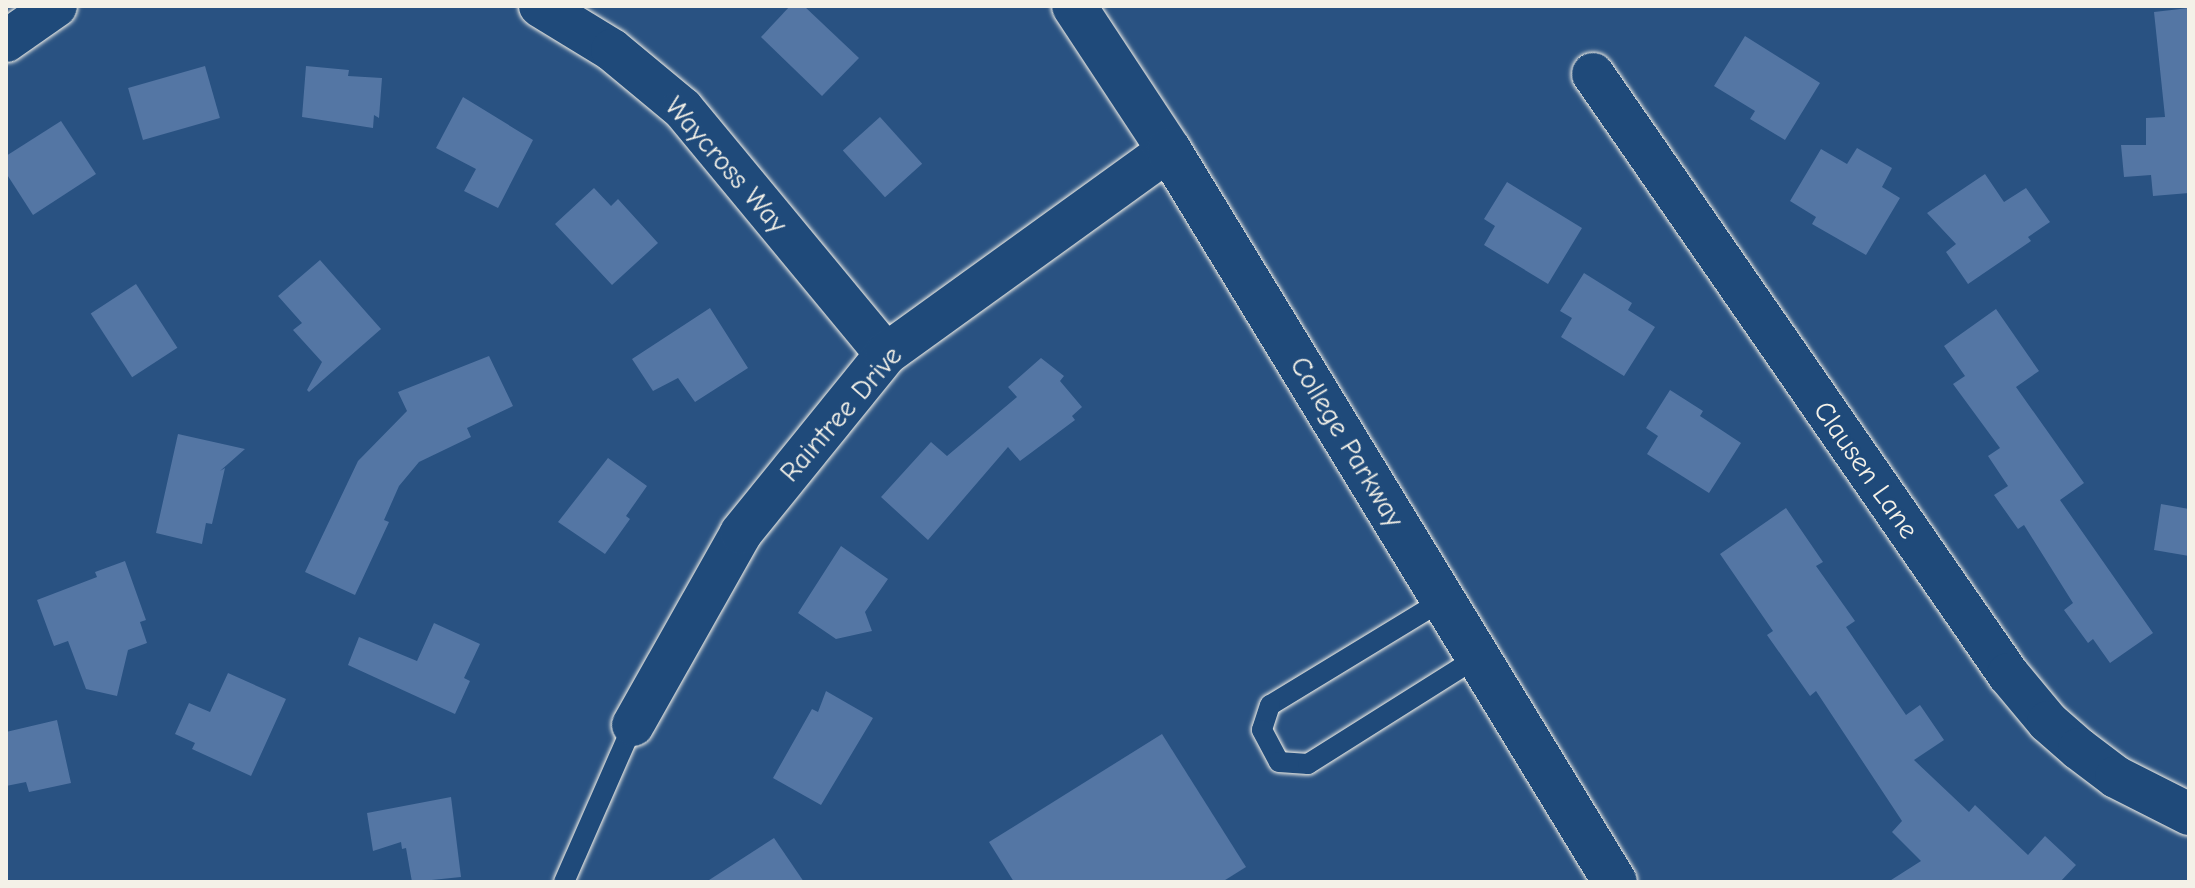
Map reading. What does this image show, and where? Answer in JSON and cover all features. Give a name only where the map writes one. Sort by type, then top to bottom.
[{"type":"main road","name":"College Parkway","points":[[1074,6],[1169,150],[1615,882]]},
{"type":"street","points":[[6,41],[56,6]]},
{"type":"street","name":"Waycross Way","points":[[540,6],[612,50],[683,109],[886,354]]},
{"type":"street","name":"Clausen Lane","points":[[1593,74],[2008,674],[2048,722],[2079,749],[2116,777],[2189,814]]},
{"type":"street","name":"Raintree Drive","points":[[633,725],[741,533],[886,354],[1169,150]]},
{"type":"lane","points":[[1443,600],[1270,705],[1262,730],[1279,762],[1308,764],[1478,657]]},
{"type":"lane","points":[[564,882],[633,725]]},
{"type":"building","points":[[790,6],[804,6],[859,58],[822,96],[761,37]]},
{"type":"building","points":[[2189,8],[2189,193],[2153,196],[2151,175],[2124,177],[2121,145],[2146,145],[2146,118],[2165,117],[2154,12]]},
{"type":"building","points":[[1745,36],[1820,83],[1785,140],[1750,119],[1755,111],[1714,86]]},
{"type":"building","points":[[205,66],[220,118],[143,140],[128,88]]},
{"type":"building","points":[[306,66],[349,70],[348,76],[382,78],[379,118],[374,115],[373,128],[302,117]]},
{"type":"building","points":[[463,97],[533,140],[498,208],[464,191],[476,169],[436,148]]},
{"type":"building","points":[[880,117],[922,164],[885,197],[843,150]]},
{"type":"building","points":[[61,121],[96,174],[33,215],[6,173],[6,156]]},
{"type":"building","points":[[1857,148],[1892,168],[1882,187],[1900,198],[1866,255],[1812,224],[1816,217],[1790,201],[1821,149],[1847,164]]},
{"type":"building","points":[[1985,174],[2004,202],[2026,188],[2050,222],[2028,237],[2031,241],[1968,284],[1946,252],[1956,244],[1927,213]]},
{"type":"building","points":[[1507,182],[1582,228],[1548,284],[1484,245],[1495,226],[1484,219]]},
{"type":"building","points":[[594,188],[611,206],[618,199],[658,243],[612,285],[555,224]]},
{"type":"building","points":[[320,260],[381,329],[309,392],[307,390],[322,362],[293,330],[302,323],[278,296]]},
{"type":"building","points":[[1584,273],[1632,303],[1628,310],[1655,327],[1624,376],[1561,337],[1572,318],[1560,311]]},
{"type":"building","points":[[136,284],[177,348],[132,377],[91,313]]},
{"type":"building","points":[[710,308],[748,368],[695,402],[678,378],[653,391],[632,359]]},
{"type":"building","points":[[1996,309],[2039,371],[2016,387],[2084,483],[2060,500],[2153,633],[2110,663],[2093,639],[2088,643],[2064,610],[2073,603],[2024,525],[2018,529],[1994,495],[2008,486],[1988,456],[2000,448],[1953,384],[1965,376],[1944,346]]},
{"type":"building","points":[[489,356],[513,406],[467,428],[471,437],[419,462],[399,486],[384,520],[389,522],[355,595],[305,572],[358,461],[407,411],[398,392]]},
{"type":"building","points":[[1041,358],[1064,376],[1060,381],[1082,407],[1072,416],[1075,420],[1020,461],[1008,447],[928,540],[881,497],[931,442],[947,456],[1017,397],[1008,387]]},
{"type":"building","points":[[1670,390],[1703,411],[1700,416],[1741,443],[1709,493],[1647,454],[1658,436],[1646,428]]},
{"type":"building","points":[[178,434],[245,449],[220,471],[225,468],[212,524],[206,523],[202,544],[156,533]]},
{"type":"building","points":[[608,458],[647,486],[626,516],[630,519],[605,554],[558,522]]},
{"type":"building","points":[[2161,504],[2189,509],[2189,556],[2154,550]]},
{"type":"building","points":[[1786,508],[1823,562],[1816,566],[1855,621],[1846,627],[1906,715],[1920,705],[1944,740],[1914,760],[1969,812],[1975,805],[2028,855],[2045,836],[2076,865],[2060,882],[1888,882],[1921,861],[1892,832],[1902,821],[1816,691],[1810,696],[1767,635],[1773,631],[1720,554]]},
{"type":"building","points":[[841,546],[888,579],[865,612],[872,631],[836,639],[798,613]]},
{"type":"building","points":[[125,561],[146,620],[140,622],[147,643],[128,650],[117,696],[86,689],[68,641],[54,646],[37,600],[97,577],[95,572]]},
{"type":"building","points":[[434,623],[480,644],[464,678],[470,681],[455,714],[348,665],[359,637],[417,661]]},
{"type":"building","points":[[228,673],[286,699],[251,776],[192,749],[195,743],[175,734],[189,703],[210,712]]},
{"type":"building","points":[[826,691],[873,718],[821,805],[773,778],[812,709],[818,712]]},
{"type":"building","points":[[57,720],[71,783],[29,792],[26,782],[6,786],[6,732]]},
{"type":"building","points":[[1162,734],[1246,867],[1222,882],[1014,882],[989,842]]},
{"type":"building","points":[[451,797],[461,877],[412,882],[406,848],[402,849],[401,842],[373,851],[367,813]]},
{"type":"building","points":[[774,838],[804,882],[706,882]]}]
